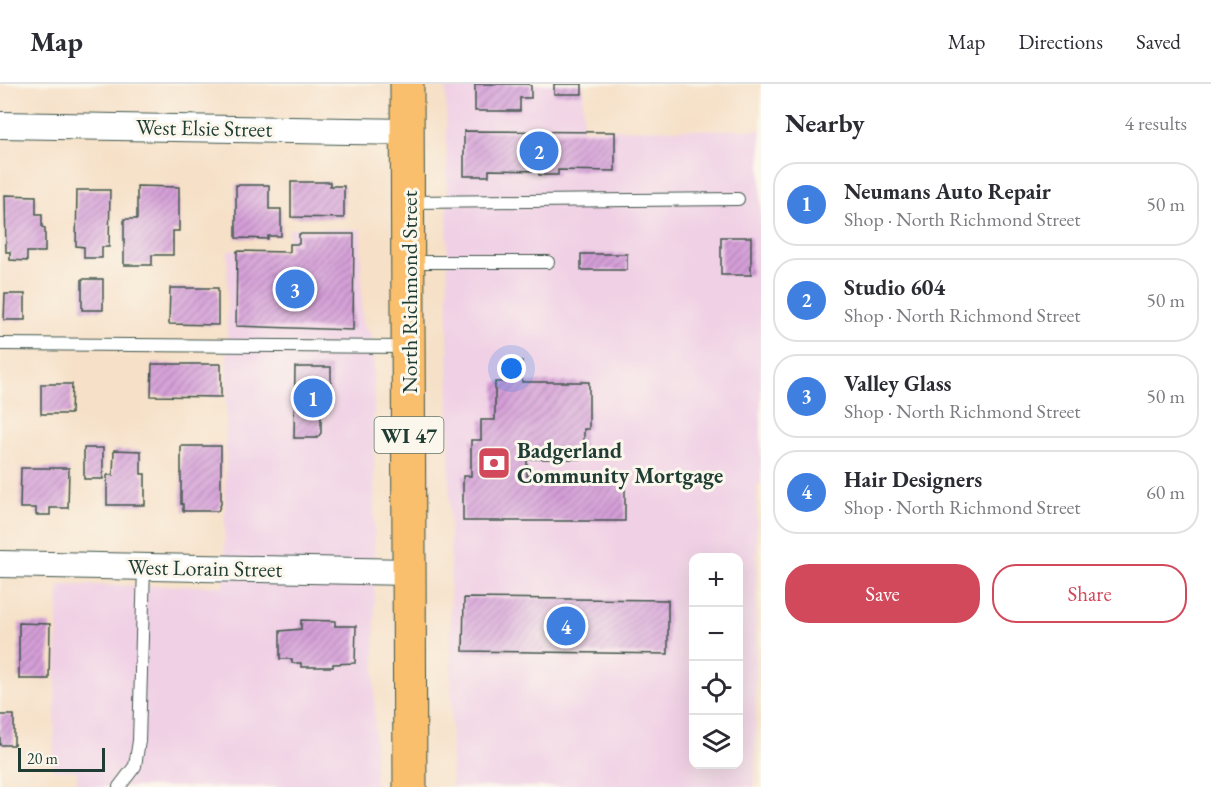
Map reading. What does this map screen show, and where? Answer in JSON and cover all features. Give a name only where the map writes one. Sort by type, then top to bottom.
[{"type":"main road","name":"North Richmond Street","points":[[407,84],[410,347],[410,787]]},
{"type":"street","name":"West Elsie Street","points":[[0,125],[408,132]]},
{"type":"street","name":"West Lorain Street","points":[[0,564],[409,572]]},
{"type":"lane","points":[[408,202],[738,199]]},
{"type":"lane","points":[[409,262],[548,262]]},
{"type":"lane","points":[[0,344],[410,347]]},
{"type":"lane","points":[[119,787],[135,766],[139,741],[144,567]]},
{"type":"shaded area","points":[[446,84],[583,84],[583,129],[761,130],[761,484],[757,484],[755,787],[452,787]]},
{"type":"shaded area","points":[[289,229],[361,229],[362,324],[371,334],[374,368],[375,787],[77,787],[77,771],[53,770],[59,585],[224,586],[228,250],[288,252]]},
{"type":"building","points":[[475,84],[528,84],[531,86],[531,98],[520,98],[520,111],[475,111]]},
{"type":"building","points":[[554,84],[582,84],[582,94],[554,94]]},
{"type":"building","points":[[464,131],[615,132],[615,171],[558,170],[558,175],[539,175],[539,171],[489,170],[489,176],[464,176]]},
{"type":"building","points":[[291,182],[330,182],[330,186],[344,186],[344,218],[291,217]]},
{"type":"building","points":[[236,185],[269,185],[269,209],[281,209],[281,236],[268,236],[268,239],[236,238]]},
{"type":"building","points":[[137,186],[179,187],[179,231],[173,231],[173,255],[152,255],[152,265],[124,265],[124,219],[137,219]]},
{"type":"building","points":[[77,190],[110,190],[109,247],[102,247],[102,258],[84,258],[84,247],[76,246]]},
{"type":"building","points":[[5,195],[36,196],[36,214],[42,214],[42,227],[45,228],[45,252],[27,252],[27,261],[10,260],[10,252],[6,252]]},
{"type":"building","points":[[299,234],[354,234],[353,330],[236,326],[237,251],[290,252],[290,244],[299,244]]},
{"type":"building","points":[[721,237],[751,237],[751,275],[721,275]]},
{"type":"building","points":[[581,254],[627,254],[627,270],[581,270]]},
{"type":"building","points":[[82,279],[103,279],[103,310],[82,310]]},
{"type":"building","points":[[170,288],[218,288],[218,325],[169,324]]},
{"type":"building","points":[[5,294],[25,294],[25,320],[4,320]]},
{"type":"building","points":[[506,361],[522,361],[522,382],[589,382],[589,429],[584,429],[584,459],[527,459],[527,476],[625,476],[625,521],[463,521],[463,476],[471,476],[471,440],[481,440],[481,420],[495,420],[495,382],[506,382]]},
{"type":"building","points":[[152,364],[221,364],[221,397],[151,396]]},
{"type":"building","points":[[295,367],[331,367],[331,407],[321,406],[321,433],[317,438],[294,438]]},
{"type":"building","points":[[41,384],[72,384],[71,414],[41,414]]},
{"type":"building","points":[[181,446],[221,446],[221,504],[218,511],[183,511]]},
{"type":"building","points":[[84,448],[103,448],[103,479],[84,479]]},
{"type":"building","points":[[114,450],[141,451],[141,474],[145,474],[145,505],[107,505],[107,475],[113,475]]},
{"type":"building","points":[[21,468],[69,468],[68,508],[50,508],[50,515],[36,515],[36,508],[20,508]]},
{"type":"building","points":[[464,598],[668,600],[668,654],[463,651]]},
{"type":"building","points":[[301,620],[335,621],[335,626],[356,626],[355,663],[333,664],[333,667],[301,667],[301,663],[292,663],[292,659],[280,659],[280,631],[301,629]]},
{"type":"building","points":[[19,623],[50,624],[49,679],[19,679]]},
{"type":"building","points":[[0,715],[14,715],[14,745],[0,745]]},
{"type":"place","name":"Studio 604","points":[[539,151]]},
{"type":"place","name":"Valley Glass","points":[[295,289]]},
{"type":"place","name":"Neumans Auto Repair","points":[[313,398]]},
{"type":"place","name":"Badgerland Community Mortgage","points":[[494,463]]},
{"type":"place","name":"Hair Designers","points":[[566,626]]}]
